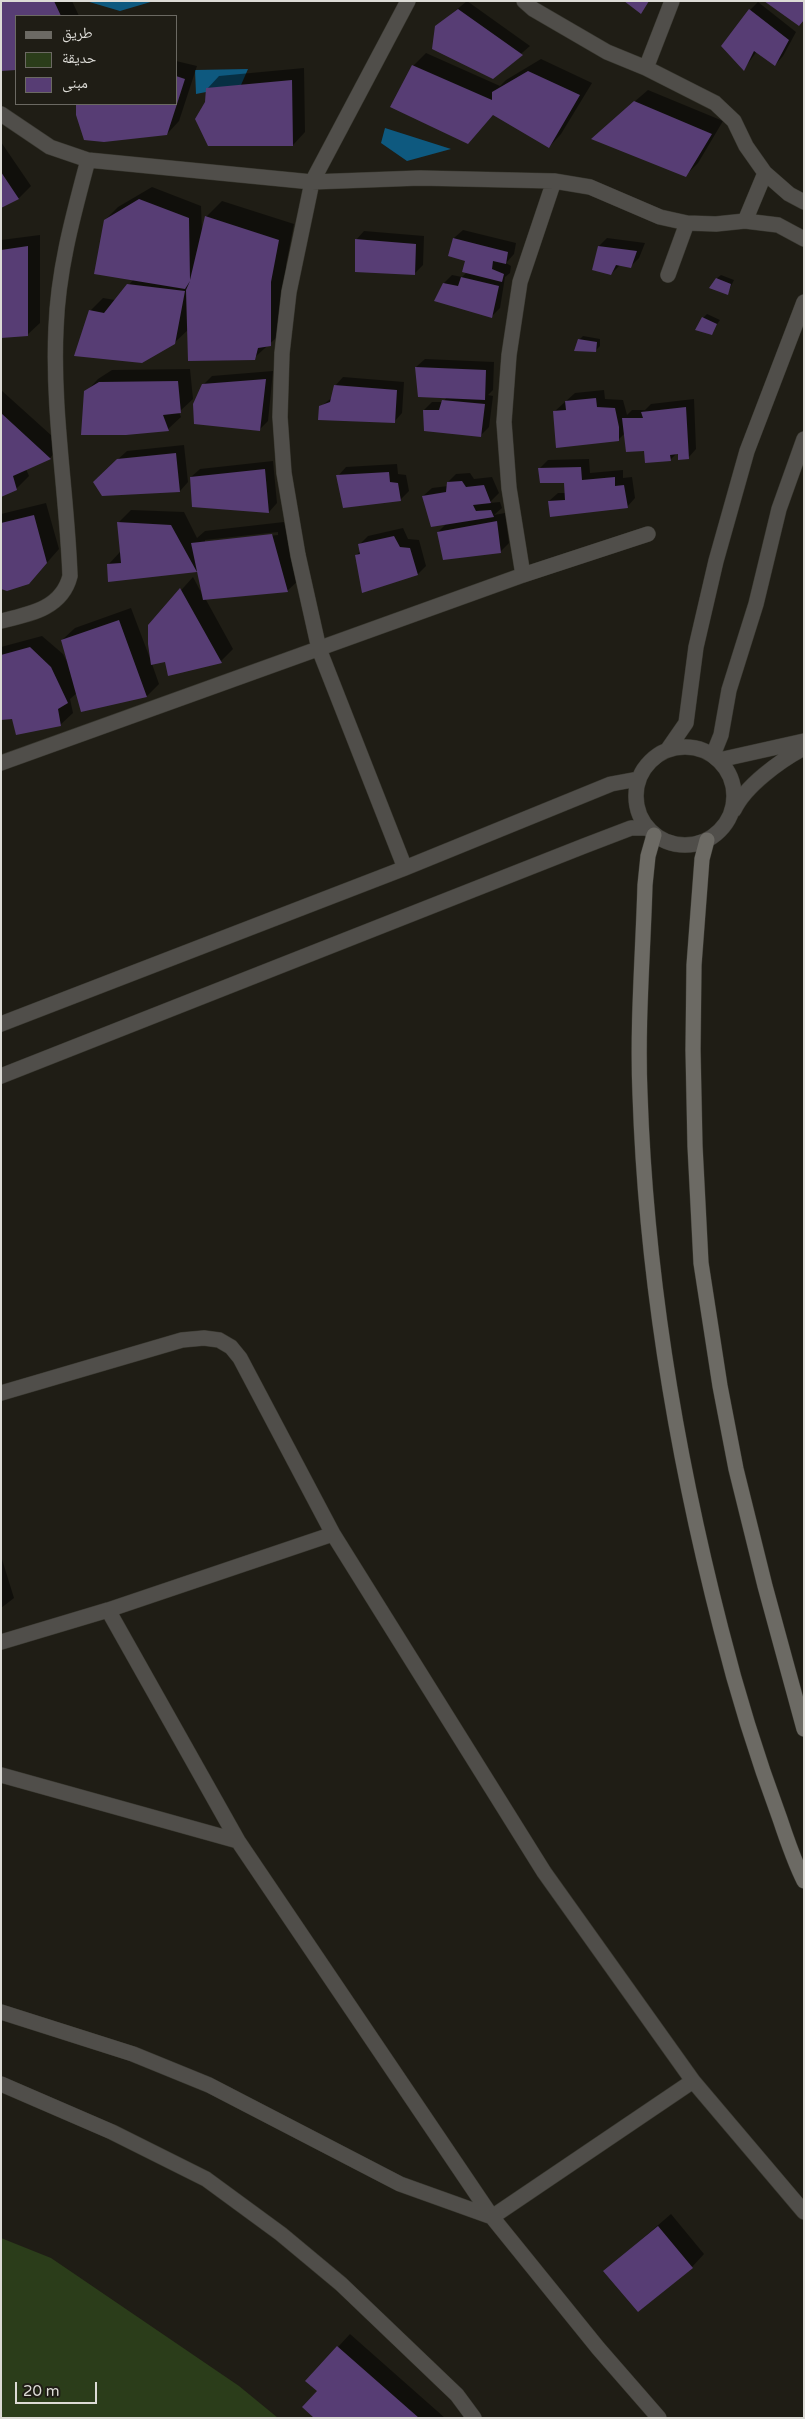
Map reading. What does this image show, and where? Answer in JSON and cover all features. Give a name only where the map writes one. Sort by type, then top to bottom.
[{"type":"street","points":[[406,868],[319,649],[298,555],[284,473],[280,417],[282,352],[289,292],[312,182],[408,1]]},
{"type":"street","points":[[524,1],[533,10],[599,48],[646,68],[715,103],[734,121],[746,146],[765,173],[789,194],[804,202]]},
{"type":"street","points":[[646,68],[672,1]]},
{"type":"street","points":[[1,114],[50,147],[88,160],[312,182],[420,178],[554,180],[590,187],[660,217],[687,223],[716,224],[745,221],[778,225],[804,239]]},
{"type":"street","points":[[1,621],[44,608],[60,598],[67,589],[70,576],[56,377],[56,328],[61,272],[69,230],[88,160]]},
{"type":"street","points":[[745,221],[765,173]]},
{"type":"street","points":[[523,575],[509,488],[504,422],[508,355],[520,282],[554,180]]},
{"type":"street","points":[[668,275],[687,223]]},
{"type":"street","points":[[804,302],[748,451],[714,570],[696,647],[686,723],[668,749],[650,761],[638,779],[636,805],[651,831],[667,842],[680,845],[707,840],[721,830],[741,799],[764,776],[804,748]]},
{"type":"street","points":[[716,757],[729,690],[756,604],[779,509],[804,439]]},
{"type":"street","points":[[1,763],[523,575],[648,534]]},
{"type":"street","points":[[716,757],[804,741]]},
{"type":"street","points":[[668,749],[683,746],[699,748],[716,757],[730,776],[735,796],[731,816]]},
{"type":"street","points":[[1,1024],[406,868],[611,784],[638,779]]},
{"type":"street","points":[[1,1076],[631,828],[651,831]]},
{"type":"street","points":[[651,831],[645,885],[639,1092],[644,1180],[655,1300],[683,1465],[735,1686],[768,1788],[804,1881]]},
{"type":"street","points":[[707,840],[702,859],[694,965],[693,1012],[693,1110],[701,1263],[720,1386],[736,1469],[765,1586],[804,1729]]},
{"type":"street","points":[[1,1393],[182,1340],[204,1338],[219,1340],[231,1347],[240,1358],[333,1534],[544,1872],[693,2081],[804,2212]]},
{"type":"street","points":[[1,1642],[108,1610],[333,1534]]},
{"type":"street","points":[[108,1610],[238,1841],[492,2217],[598,2348],[659,2418]]},
{"type":"street","points":[[1,1775],[238,1841]]},
{"type":"street","points":[[1,2012],[133,2054],[209,2085],[400,2184],[492,2217]]},
{"type":"street","points":[[492,2217],[693,2081]]},
{"type":"street","points":[[1,2084],[112,2132],[206,2180],[281,2234],[341,2284],[458,2395],[474,2418]]},
{"type":"green space","points":[[1,2238],[51,2258],[239,2386],[278,2418],[1,2418]]},
{"type":"water","points":[[86,1],[154,1],[120,11]]},
{"type":"water","points":[[248,69],[241,85],[196,94],[195,70]]},
{"type":"water","points":[[385,128],[451,149],[407,161],[381,143]]},
{"type":"building","points":[[1,1],[54,1],[61,15],[15,15],[15,70],[1,71]]},
{"type":"building","points":[[624,1],[649,1],[641,14]]},
{"type":"building","points":[[764,1],[804,1],[804,20],[799,26]]},
{"type":"building","points":[[458,9],[523,55],[493,79],[432,49],[435,26]]},
{"type":"building","points":[[749,9],[789,40],[775,66],[754,51],[744,71],[721,46]]},
{"type":"building","points":[[412,65],[492,100],[492,92],[528,71],[580,95],[549,148],[493,115],[468,144],[390,107]]},
{"type":"building","points":[[178,77],[185,79],[178,101]]},
{"type":"building","points":[[292,80],[293,146],[208,146],[195,119],[205,102],[206,88]]},
{"type":"building","points":[[634,101],[712,134],[686,177],[591,139]]},
{"type":"building","points":[[76,105],[177,105],[167,135],[104,142],[84,140],[76,115]]},
{"type":"building","points":[[1,172],[19,199],[1,208]]},
{"type":"building","points":[[139,199],[189,218],[190,280],[205,216],[279,240],[271,282],[271,346],[258,348],[255,360],[188,361],[186,290],[190,281],[185,289],[94,274],[104,220]]},
{"type":"building","points":[[453,238],[508,252],[506,264],[493,261],[492,269],[504,274],[502,282],[462,272],[465,261],[448,256]]},
{"type":"building","points":[[355,239],[416,244],[415,275],[355,272]]},
{"type":"building","points":[[28,246],[28,336],[1,338],[1,250]]},
{"type":"building","points":[[598,246],[637,251],[631,268],[616,265],[611,275],[592,270]]},
{"type":"building","points":[[461,277],[499,286],[492,318],[434,301],[443,283],[458,286]]},
{"type":"building","points":[[716,278],[731,284],[728,295],[709,288]]},
{"type":"building","points":[[127,284],[185,291],[175,344],[142,363],[74,356],[89,310],[104,313]]},
{"type":"building","points":[[702,317],[717,324],[712,335],[695,330]]},
{"type":"building","points":[[578,339],[597,342],[596,352],[574,351]]},
{"type":"building","points":[[415,367],[486,370],[485,400],[418,397]]},
{"type":"building","points":[[266,379],[260,431],[194,424],[193,404],[202,384]]},
{"type":"building","points":[[178,381],[181,413],[163,415],[169,431],[126,435],[81,435],[84,391],[99,382]]},
{"type":"building","points":[[334,385],[397,390],[395,423],[318,420],[319,406],[330,402]]},
{"type":"building","points":[[596,398],[597,407],[615,408],[619,427],[619,441],[556,448],[553,411],[566,410],[565,401]]},
{"type":"building","points":[[442,400],[485,404],[481,437],[424,431],[423,410],[439,410]]},
{"type":"building","points":[[686,407],[689,459],[678,460],[678,454],[670,455],[671,461],[645,463],[644,451],[626,452],[622,418],[643,418],[641,412]]},
{"type":"building","points":[[1,413],[51,459],[13,476],[17,490],[1,497]]},
{"type":"building","points":[[176,453],[180,492],[102,496],[93,482],[117,459]]},
{"type":"building","points":[[581,467],[582,480],[615,477],[615,486],[624,485],[628,508],[550,517],[548,501],[565,500],[564,483],[540,483],[538,468]]},
{"type":"building","points":[[265,469],[269,513],[192,507],[190,477]]},
{"type":"building","points":[[389,472],[390,482],[398,483],[401,501],[343,508],[336,475]]},
{"type":"building","points":[[462,481],[466,487],[484,485],[491,503],[473,505],[476,511],[491,510],[494,517],[431,527],[422,496],[446,492],[447,482]]},
{"type":"building","points":[[34,515],[47,563],[29,584],[7,591],[1,589],[1,523]]},
{"type":"building","points":[[497,521],[501,553],[443,560],[437,532]]},
{"type":"building","points":[[117,522],[171,525],[197,572],[108,582],[107,564],[121,563]]},
{"type":"building","points":[[272,534],[288,592],[203,600],[191,543]]},
{"type":"building","points":[[394,536],[400,547],[410,548],[418,575],[362,593],[355,555],[360,554],[358,544]]},
{"type":"building","points":[[180,588],[222,663],[168,676],[165,662],[151,665],[148,625]]},
{"type":"building","points":[[119,620],[147,697],[81,712],[61,640]]},
{"type":"building","points":[[30,647],[51,667],[68,703],[58,709],[61,726],[16,735],[12,719],[1,720],[1,655]]},
{"type":"building","points":[[658,2226],[693,2268],[638,2312],[603,2271]]},
{"type":"building","points":[[337,2346],[419,2418],[314,2418],[302,2407],[317,2391],[305,2381]]}]
